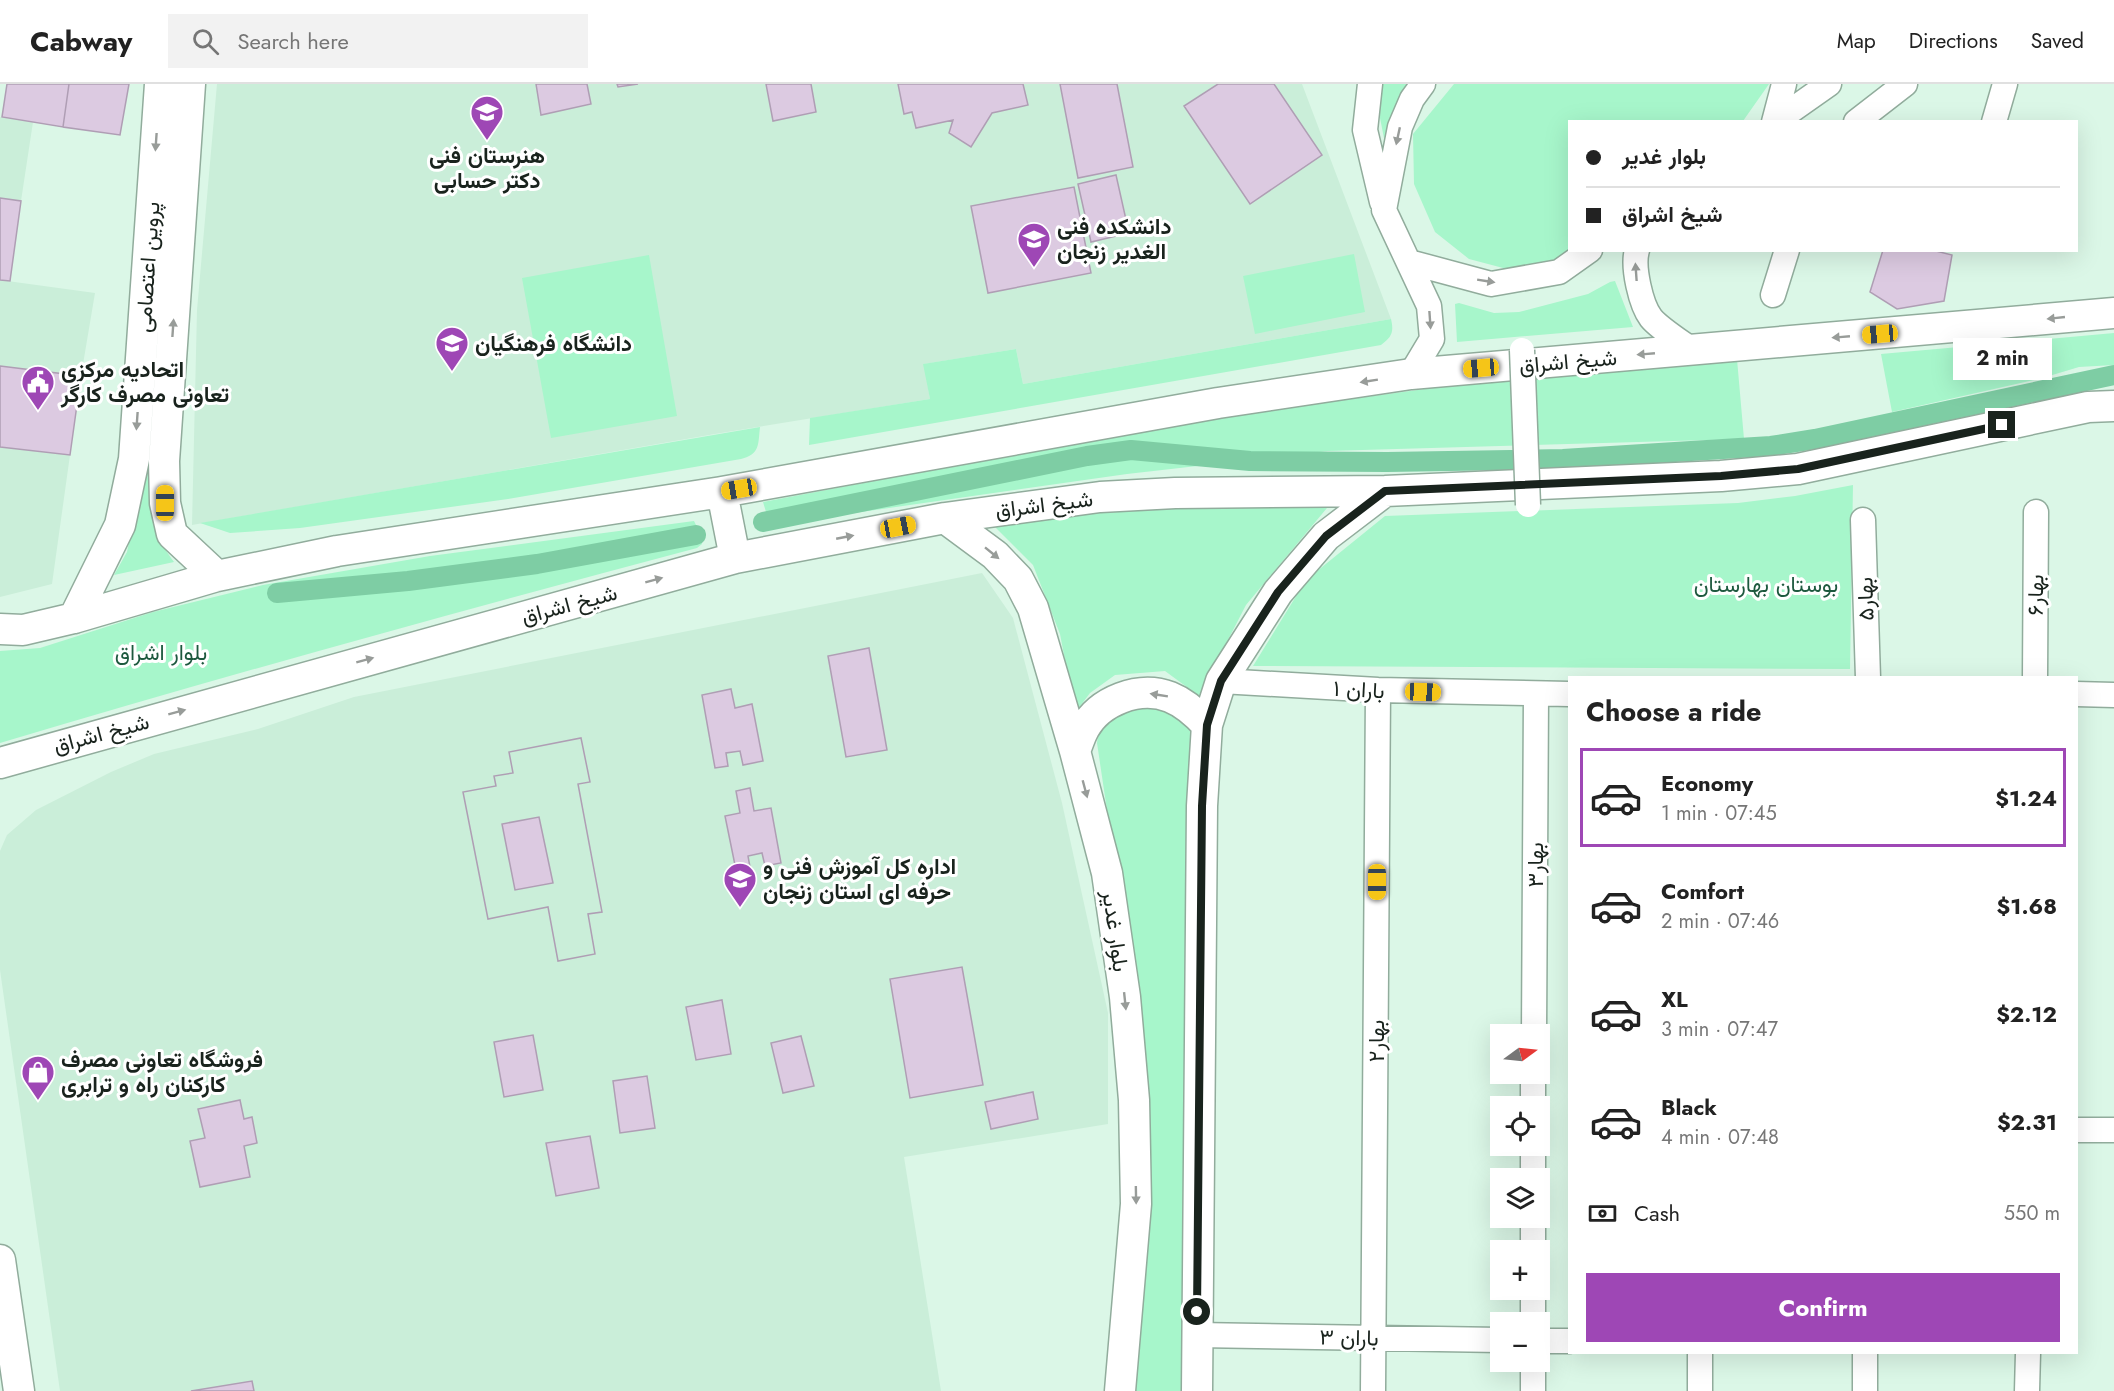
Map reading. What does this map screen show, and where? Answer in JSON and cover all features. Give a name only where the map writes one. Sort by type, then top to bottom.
[{"type":"main road","name":"پروین اعتصامی","points":[[74,618],[120,525],[134,459],[160,84]]},
{"type":"main road","name":"پروین اعتصامی","points":[[190,84],[165,451],[165,503],[172,534],[217,576]]},
{"type":"main road","name":"شیخ اشراق","points":[[0,629],[23,630],[74,618],[217,576],[337,551],[722,492],[1218,403],[1411,374],[2114,313]]},
{"type":"main road","name":"شیخ اشراق","points":[[0,763],[735,558],[945,518],[1100,496],[1385,491],[1721,476],[1798,469],[2088,407],[2114,406]]},
{"type":"main road","points":[[1197,1391],[1202,806],[1207,725],[1221,681],[1278,592],[1326,536],[1385,491]]},
{"type":"main road","points":[[722,492],[735,558]]},
{"type":"main road","name":"بلوار غدیر","points":[[945,518],[995,555],[1018,579],[1033,608],[1107,873],[1125,997],[1134,1100],[1136,1204],[1120,1391]]},
{"type":"main road","points":[[1075,752],[1084,729],[1100,710],[1120,698],[1144,693],[1168,696],[1190,707],[1207,725]]},
{"type":"main road","points":[[0,783],[35,752]]},
{"type":"main road","points":[[0,1260],[19,1391]]},
{"type":"street","points":[[1370,84],[1365,130],[1384,210],[1429,306],[1432,339],[1411,374]]},
{"type":"street","points":[[1384,210],[1400,127],[1412,99],[1423,84]]},
{"type":"street","points":[[1775,120],[1784,84]]},
{"type":"street","points":[[1777,120],[1829,84]]},
{"type":"street","points":[[1859,120],[1905,84]]},
{"type":"street","points":[[1995,120],[2005,84]]},
{"type":"street","points":[[1409,262],[1491,284],[1559,272],[1587,252]]},
{"type":"street","points":[[1636,252],[1637,282],[1651,318],[1692,350]]},
{"type":"street","points":[[1773,295],[1786,252]]},
{"type":"street","points":[[1522,350],[1528,505]]},
{"type":"street","name":"بهار۶","points":[[2035,676],[2036,512]]},
{"type":"street","name":"بهار۵","points":[[1863,520],[1868,676]]},
{"type":"street","name":"باران ۱","points":[[1221,681],[1378,690],[1568,694]]},
{"type":"street","name":"بهار۲","points":[[1373,1391],[1378,690]]},
{"type":"street","points":[[2078,694],[2114,695]]},
{"type":"street","name":"بهار۳","points":[[1534,1024],[1536,695]]},
{"type":"street","points":[[2078,1130],[2114,1130]]},
{"type":"street","name":"باران ۳","points":[[1197,1335],[1490,1340]]},
{"type":"street","points":[[1550,1341],[1568,1341]]},
{"type":"street","points":[[1700,1354],[1700,1391]]},
{"type":"street","points":[[1865,1354],[1865,1391]]},
{"type":"street","points":[[2027,1391],[2028,1354]]},
{"type":"street","points":[[1533,1372],[1533,1391]]},
{"type":"shaded area","points":[[217,84],[1302,84],[1391,319],[1023,384],[1016,349],[924,364],[930,399],[192,525],[197,310]]},
{"type":"shaded area","points":[[0,117],[33,122],[21,201],[0,198]]},
{"type":"shaded area","points":[[0,280],[95,293],[81,376],[0,366]]},
{"type":"shaded area","points":[[0,447],[70,455],[52,584],[0,597]]},
{"type":"shaded area","points":[[982,573],[1013,618],[1062,803],[1108,1013],[1108,1124],[904,1157],[941,1391],[60,1391],[0,970],[0,851],[7,835],[36,810],[111,772],[154,754],[258,729],[354,697]]},
{"type":"green space","points":[[171,84],[184,84],[151,498],[157,532],[174,562],[114,575],[127,552],[131,532]]},
{"type":"green space","points":[[1383,84],[1414,84],[1387,153],[1378,108]]},
{"type":"green space","points":[[1454,84],[1769,84],[1744,120],[1568,120],[1569,260],[1507,269],[1469,259],[1435,232],[1414,184],[1413,134]]},
{"type":"green space","points":[[1354,254],[1365,312],[1255,334],[1243,276]]},
{"type":"green space","points":[[649,255],[677,416],[551,438],[522,278]]},
{"type":"green space","points":[[1615,281],[1633,327],[1457,342],[1455,304],[1459,303],[1494,313],[1519,312],[1588,294]]},
{"type":"green space","points":[[1391,319],[1391,334],[1381,345],[809,445],[810,418],[930,399],[923,364],[1016,349],[1023,384]]},
{"type":"green space","points":[[2114,333],[2114,365],[2079,367],[2039,379],[1892,412],[1881,354]]},
{"type":"green space","points":[[1737,359],[1744,439],[1328,451],[1127,474],[770,525],[763,502],[1089,440],[1292,407],[1469,383]]},
{"type":"green space","points":[[760,427],[757,448],[752,454],[741,459],[508,499],[300,528],[230,533],[200,523]]},
{"type":"green space","name":"بوستان بهارستان","points":[[1853,485],[1850,669],[1253,666],[1306,580],[1385,516],[1738,503],[1795,496]]},
{"type":"green space","points":[[1337,496],[1246,605],[1199,696],[1165,671],[1115,675],[1090,693],[1075,713],[1060,634],[1033,565],[986,518]]},
{"type":"green space","name":"بلوار اشراق","points":[[694,521],[702,544],[697,548],[347,643],[0,743],[0,651],[40,648],[153,612],[263,585],[430,556]]},
{"type":"green space","points":[[1134,699],[1187,719],[1192,737],[1187,803],[1183,1391],[1134,1391],[1128,951],[1097,743],[1099,728]]},
{"type":"building","points":[[7,84],[69,84],[63,127],[2,117]]},
{"type":"building","points":[[69,84],[129,84],[120,135],[63,127]]},
{"type":"building","points":[[536,84],[587,84],[591,104],[541,115]]},
{"type":"building","points":[[617,84],[638,84],[618,87]]},
{"type":"building","points":[[766,84],[811,84],[816,112],[773,121]]},
{"type":"building","points":[[898,84],[1023,84],[1028,105],[992,113],[971,147],[949,133],[953,120],[916,128],[912,112],[904,114]]},
{"type":"building","points":[[1060,84],[1117,84],[1133,167],[1078,178]]},
{"type":"building","points":[[1218,84],[1274,84],[1322,155],[1250,204],[1184,106]]},
{"type":"building","points":[[1116,175],[1129,233],[1091,242],[1078,184]]},
{"type":"building","points":[[1074,187],[1091,273],[988,293],[971,206]]},
{"type":"building","points":[[0,198],[21,201],[10,281],[0,280]]},
{"type":"building","points":[[1882,252],[1940,252],[1952,255],[1944,301],[1897,309],[1870,292]]},
{"type":"building","name":"اتحادیه مرکزی تعاونی مصرف کارگر","points":[[0,366],[81,376],[70,455],[0,447]]},
{"type":"building","points":[[869,648],[887,750],[846,757],[828,656]]},
{"type":"building","points":[[731,689],[735,708],[752,704],[763,761],[743,765],[740,751],[726,753],[728,766],[715,768],[702,695]]},
{"type":"building","points":[[581,738],[590,782],[578,784],[602,912],[588,914],[595,954],[558,961],[548,907],[488,919],[463,792],[496,786],[494,776],[513,773],[509,752]],"holes":[[[539,817],[553,883],[515,890],[502,824]]]},
{"type":"building","points":[[581,738],[590,782],[578,784],[602,912],[588,914],[595,954],[558,961],[548,907],[488,919],[463,792],[496,786],[494,776],[513,773],[509,752]]},
{"type":"building","points":[[750,788],[754,811],[771,808],[781,863],[765,866],[762,853],[748,856],[750,867],[736,870],[725,816],[740,813],[736,791]]},
{"type":"building","points":[[962,967],[983,1085],[910,1098],[890,979]]},
{"type":"building","points":[[722,1000],[731,1054],[696,1060],[686,1007]]},
{"type":"building","points":[[533,1035],[543,1090],[504,1097],[494,1042]]},
{"type":"building","points":[[801,1036],[814,1086],[783,1093],[771,1043]]},
{"type":"building","points":[[647,1076],[655,1128],[620,1133],[613,1081]]},
{"type":"building","points":[[1033,1092],[1038,1119],[991,1129],[985,1102]]},
{"type":"building","points":[[240,1100],[244,1119],[252,1117],[257,1143],[244,1146],[250,1177],[200,1187],[190,1141],[205,1138],[198,1109]]},
{"type":"building","points":[[590,1136],[599,1188],[556,1196],[546,1143]]},
{"type":"building","points":[[252,1381],[254,1391],[191,1391]]},
{"type":"waterway","points":[[763,522],[1087,456],[1131,450],[1250,461],[1387,462],[1563,459],[1771,446],[1815,439],[2114,375]]},
{"type":"waterway","points":[[277,593],[408,581],[537,564],[696,535]]},
{"type":"place","name":"هنرستان فنی دکتر حسابی","points":[[487,141]]},
{"type":"place","name":"دانشکده فنی الغدیر زنجان","points":[[1034,268]]},
{"type":"place","name":"دانشگاه فرهنگیان","points":[[452,372]]},
{"type":"place","name":"اتحادیه مرکزی تعاونی مصرف کارگر","points":[[38,411]]},
{"type":"place","name":"اداره کل آموزش فنی و حرفه ای استان زنجان","points":[[740,908]]},
{"type":"place","name":"فروشگاه تعاونی مصرف کارکنان راه و ترابری","points":[[38,1101]]},
{"type":"route","points":[[1197,1312],[1202,806],[1207,725],[1221,681],[1278,592],[1326,536],[1385,491],[1721,476],[1798,469],[2002,425]]}]
